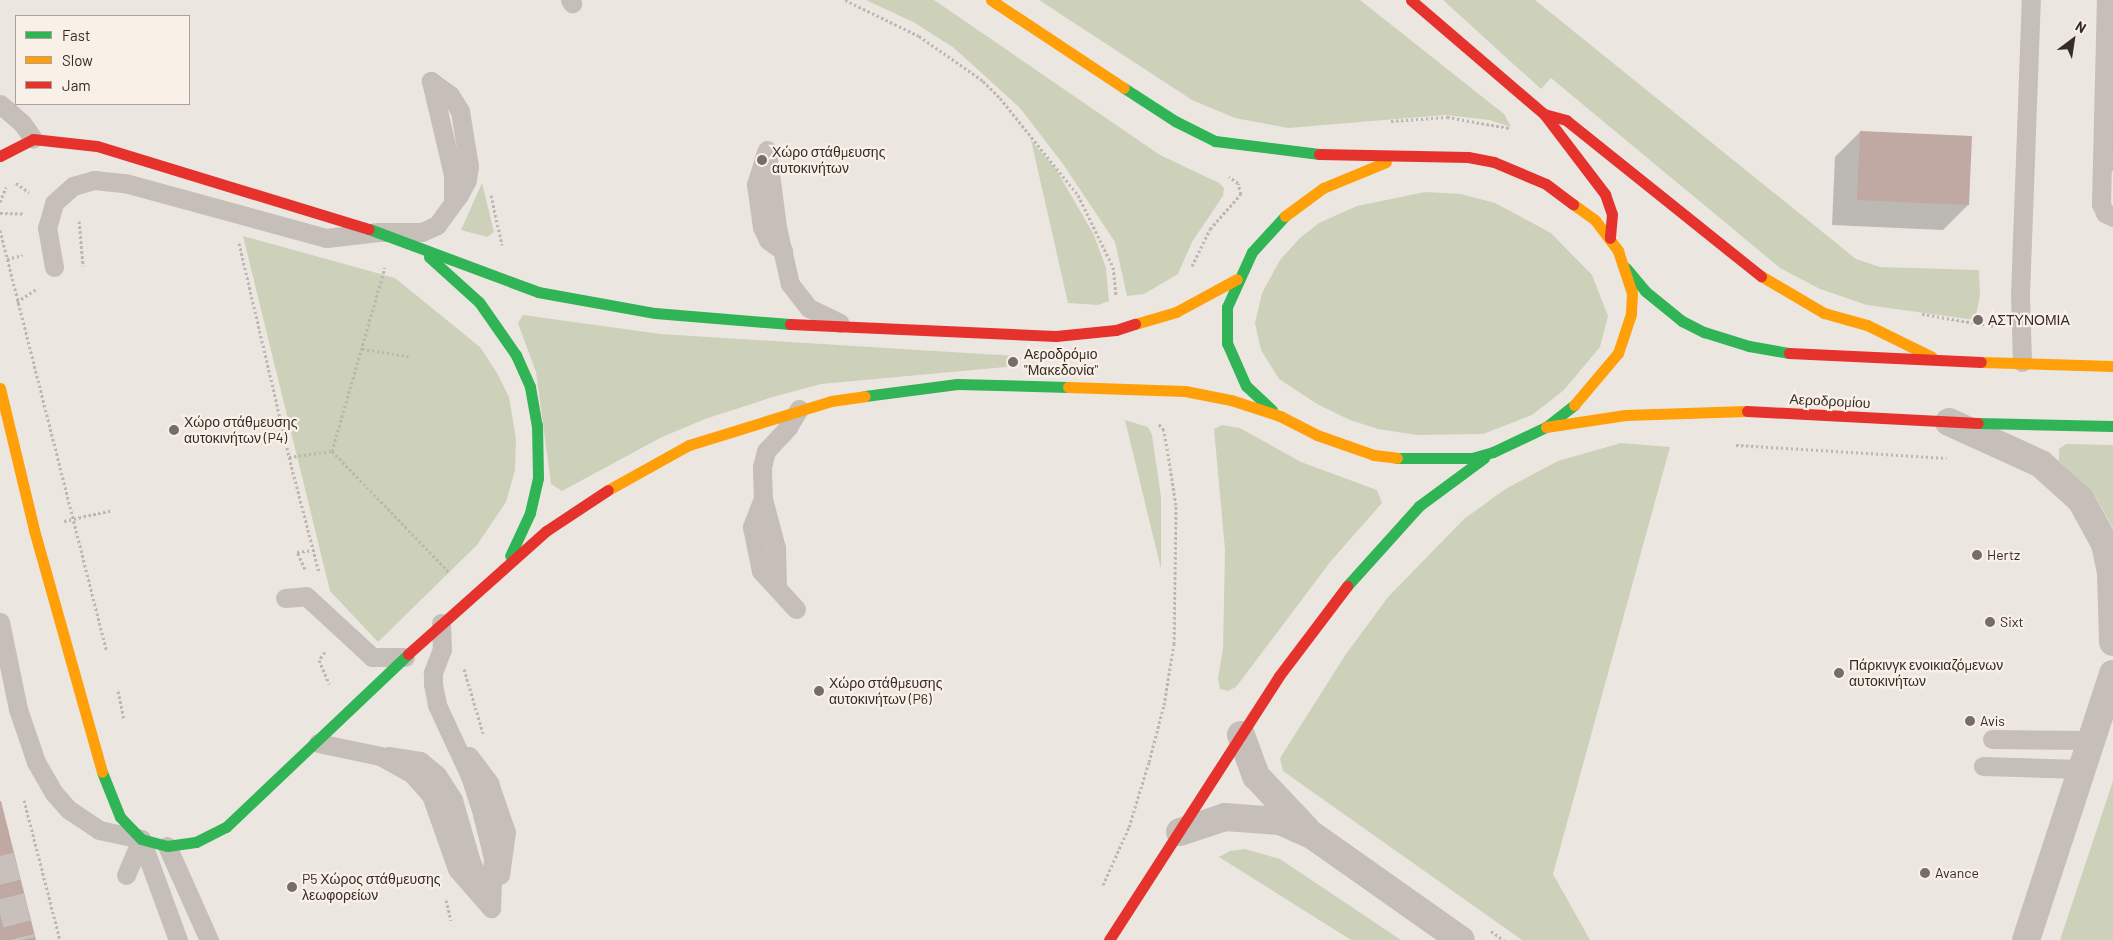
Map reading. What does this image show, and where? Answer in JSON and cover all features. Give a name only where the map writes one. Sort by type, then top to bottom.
[{"type":"street","points":[[991,0],[1175,121],[1215,141],[1302,154],[1468,157],[1518,170],[1570,200],[1610,238],[1626,268],[1645,291],[1682,321],[1725,340],[1806,356],[1942,362],[2022,362],[2113,366]]},
{"type":"street","points":[[1412,0],[1544,114],[1606,194],[1612,214],[1610,238]]},
{"type":"street","points":[[1544,114],[1566,120],[1752,269],[1794,298],[1824,313],[1867,325],[1942,362]]},
{"type":"street","points":[[0,156],[33,139],[97,146],[379,232],[538,292],[597,305],[654,313],[853,329],[1056,336],[1116,330],[1176,312],[1237,279]]},
{"type":"street","points":[[1280,416],[1246,386],[1227,343],[1227,307],[1237,279],[1269,231],[1305,200],[1370,167],[1415,156]]},
{"type":"street","points":[[414,245],[479,302],[516,355],[530,387],[539,458],[536,496],[524,531],[505,566]]},
{"type":"street","points":[[0,388],[34,530],[105,781],[120,817],[141,839],[167,846],[196,842],[226,827],[318,743],[405,656],[546,531],[641,470],[689,445],[799,409],[895,391],[957,384],[1185,391],[1231,400],[1280,416],[1317,435],[1374,455],[1436,460],[1472,458],[1493,452],[1546,428],[1584,397],[1618,353],[1631,314],[1632,293],[1626,268]]},
{"type":"street","name":"Αεροδρομίου","points":[[1546,428],[1626,415],[1686,410],[1948,422],[2113,426]]},
{"type":"street","points":[[1948,422],[2041,464],[2081,500],[2105,544],[2111,573],[2113,642]]},
{"type":"street","points":[[1109,940],[1279,676],[1373,554],[1446,483],[1493,452]]},
{"type":"street","points":[[2026,940],[2080,769],[2113,674]]},
{"type":"street","points":[[1241,735],[1256,776],[1312,835],[1461,940]]},
{"type":"street","points":[[1180,832],[1225,817],[1255,817],[1280,821],[1312,835]]},
{"type":"lane","points":[[2022,362],[2021,326],[2031,0]]},
{"type":"lane","points":[[2106,0],[2107,161],[2101,204],[2104,213],[2113,218]]},
{"type":"lane","points":[[54,267],[47,228],[54,203],[73,186],[94,180],[125,183],[326,238],[379,232],[422,232],[437,226],[453,205],[453,175],[431,81]]},
{"type":"lane","points":[[0,104],[22,123],[33,139]]},
{"type":"lane","points":[[767,150],[756,184],[762,227],[768,240],[784,252],[790,284],[799,298],[810,308],[853,329]]},
{"type":"lane","points":[[796,608],[762,571],[756,552],[752,526],[763,498],[762,467],[766,451],[788,427],[799,409]]},
{"type":"lane","points":[[285,598],[306,596],[372,657],[405,656]]},
{"type":"lane","points":[[0,622],[18,709],[36,762],[54,794],[68,809],[99,830],[141,839]]},
{"type":"lane","points":[[318,743],[380,756],[412,774],[431,795],[457,869],[491,908],[493,858],[484,823],[470,776],[451,736],[433,684],[433,673],[442,649],[441,623]]},
{"type":"lane","points":[[1992,739],[2090,740]]},
{"type":"lane","points":[[1983,766],[2080,769]]},
{"type":"lane","points":[[126,875],[141,839]]},
{"type":"lane","points":[[141,839],[178,940]]},
{"type":"lane","points":[[167,846],[209,940]]},
{"type":"path","points":[[845,0],[919,36],[983,81],[1000,98],[1078,195],[1114,267],[1117,298]]},
{"type":"path","points":[[1382,122],[1447,118],[1492,123],[1516,130]]},
{"type":"path","points":[[1191,270],[1210,229],[1241,194],[1238,183],[1221,173]]},
{"type":"path","points":[[10,179],[32,194]]},
{"type":"path","points":[[0,213],[25,214]]},
{"type":"path","points":[[0,230],[106,650]]},
{"type":"path","points":[[237,234],[288,457],[313,550]]},
{"type":"path","points":[[7,259],[33,252]]},
{"type":"path","points":[[376,264],[391,270]]},
{"type":"path","points":[[332,451],[385,267]]},
{"type":"path","points":[[17,302],[41,285]]},
{"type":"path","points":[[1913,313],[1992,326],[2021,326]]},
{"type":"path","points":[[362,349],[408,356]]},
{"type":"path","points":[[1101,889],[1128,828],[1149,762],[1174,644],[1176,505],[1164,430],[1153,420]]},
{"type":"path","points":[[1730,445],[1955,458]]},
{"type":"path","points":[[288,457],[332,451]]},
{"type":"path","points":[[332,451],[454,577]]},
{"type":"path","points":[[330,687],[319,660],[326,652],[332,653]]},
{"type":"path","points":[[118,691],[125,728]]},
{"type":"path","points":[[23,794],[60,940]]},
{"type":"path","points":[[445,895],[451,920]]},
{"type":"green space","points":[[866,0],[934,0],[1160,155],[1219,183],[1224,188],[1223,196],[1192,242],[1178,274],[1144,294],[1127,296],[1115,242],[1063,164],[1020,108],[954,48],[915,23]]},
{"type":"green space","points":[[1039,0],[1360,0],[1504,114],[1511,127],[1489,120],[1445,115],[1288,128],[1235,118],[1192,100]]},
{"type":"green space","points":[[1443,0],[1535,0],[1856,259],[1880,267],[1979,270],[1980,296],[1975,320],[1867,305],[1820,289],[1780,268],[1551,78],[1541,89]]},
{"type":"green space","points":[[1031,140],[1057,171],[1094,235],[1106,268],[1109,301],[1098,305],[1068,303]]},
{"type":"green space","points":[[482,183],[494,232],[487,237],[461,230]]},
{"type":"green space","points":[[1425,192],[1461,194],[1495,203],[1551,233],[1592,275],[1608,316],[1600,347],[1564,390],[1532,415],[1483,434],[1417,435],[1378,429],[1350,420],[1317,404],[1279,379],[1261,350],[1255,323],[1262,293],[1280,260],[1300,238],[1319,223],[1357,206]]},
{"type":"green space","points":[[243,236],[395,278],[480,347],[497,373],[509,397],[516,439],[515,470],[506,502],[477,545],[378,642],[330,591]]},
{"type":"green space","points":[[523,315],[661,334],[1016,356],[1017,366],[821,384],[773,397],[705,419],[662,437],[562,491],[551,484],[536,372],[518,323]]},
{"type":"green space","points":[[1125,420],[1148,427],[1152,435],[1161,497],[1161,569]]},
{"type":"green space","points":[[1222,425],[1240,428],[1301,462],[1377,490],[1382,503],[1331,561],[1236,687],[1228,691],[1220,689],[1218,678],[1223,649],[1225,550],[1214,429]]},
{"type":"green space","points":[[1621,443],[1670,447],[1553,874],[1590,940],[1522,940],[1283,771],[1280,758],[1346,654],[1388,597],[1464,519],[1507,488],[1558,461]]},
{"type":"green space","points":[[2066,444],[2113,445],[2113,528],[2094,494],[2059,461],[2059,449]]},
{"type":"green space","points":[[2113,781],[2113,940],[2060,940]]},
{"type":"green space","points":[[1245,849],[1280,859],[1401,940],[1351,940],[1219,857],[1230,851]]},
{"type":"building","points":[[1860,131],[1972,136],[1969,205],[1857,200]]},
{"type":"building","points":[[1,801],[36,940],[0,940]]},
{"type":"tunnel","points":[[0,856],[21,940]]},
{"type":"traffic: fast","points":[[1124,88],[1175,121],[1215,141],[1319,154]]},
{"type":"traffic: fast","points":[[1272,410],[1246,386],[1227,343],[1227,307],[1252,252],[1285,216]]},
{"type":"traffic: fast","points":[[369,229],[538,292],[655,313],[790,324]]},
{"type":"traffic: fast","points":[[429,257],[479,302],[516,355],[530,387],[537,425],[538,478],[530,513],[510,556]]},
{"type":"traffic: fast","points":[[1626,268],[1645,291],[1682,321],[1704,332],[1749,346],[1789,353]]},
{"type":"traffic: fast","points":[[865,396],[957,384],[1068,387]]},
{"type":"traffic: fast","points":[[1397,458],[1472,458],[1493,452],[1546,427],[1574,405]]},
{"type":"traffic: fast","points":[[1978,423],[2113,426]]},
{"type":"traffic: fast","points":[[1347,586],[1419,506],[1484,458]]},
{"type":"traffic: fast","points":[[102,772],[120,817],[141,839],[167,846],[196,842],[226,827],[408,654]]},
{"type":"traffic: slow","points":[[991,0],[1124,88]]},
{"type":"traffic: slow","points":[[1285,216],[1323,188],[1386,162]]},
{"type":"traffic: slow","points":[[1573,204],[1595,220],[1618,251],[1632,293],[1631,314],[1618,353],[1574,405]]},
{"type":"traffic: slow","points":[[1761,276],[1824,313],[1867,325],[1932,357]]},
{"type":"traffic: slow","points":[[1135,324],[1176,312],[1237,279]]},
{"type":"traffic: slow","points":[[1981,362],[2113,366]]},
{"type":"traffic: slow","points":[[1068,387],[1185,391],[1231,400],[1280,416],[1317,435],[1374,455],[1397,458]]},
{"type":"traffic: slow","points":[[0,388],[34,530],[102,772]]},
{"type":"traffic: slow","points":[[608,490],[689,445],[831,401],[865,396]]},
{"type":"traffic: slow","points":[[1546,427],[1625,415],[1747,411]]},
{"type":"traffic: jam","points":[[1411,0],[1544,114],[1605,194],[1612,214],[1610,238]]},
{"type":"traffic: jam","points":[[1544,114],[1566,120],[1761,276]]},
{"type":"traffic: jam","points":[[0,156],[33,139],[97,146],[369,229]]},
{"type":"traffic: jam","points":[[1319,154],[1468,157],[1494,162],[1546,184],[1573,204]]},
{"type":"traffic: jam","points":[[790,324],[1056,336],[1116,330],[1135,324]]},
{"type":"traffic: jam","points":[[1789,353],[1981,362]]},
{"type":"traffic: jam","points":[[1747,411],[1978,423]]},
{"type":"traffic: jam","points":[[408,654],[546,531],[608,490]]},
{"type":"traffic: jam","points":[[1109,940],[1279,676],[1347,586]]},
{"type":"place","name":"Χώρο στάθμευσης αυτοκινήτων","points":[[762,160]]},
{"type":"place","name":"ΑΣΤΥΝΟΜΙΑ","points":[[1978,320]]},
{"type":"place","name":"Αεροδρόμιο \"Μακεδονία\"","points":[[1013,362]]},
{"type":"place","name":"Χώρο στάθμευσης αυτοκινήτων (P4)","points":[[174,430]]},
{"type":"place","name":"Hertz","points":[[1977,555]]},
{"type":"place","name":"Sixt","points":[[1990,622]]},
{"type":"place","name":"Πάρκινγκ ενοικιαζόμενων αυτοκινήτων","points":[[1839,673]]},
{"type":"place","name":"Χώρο στάθμευσης αυτοκινήτων (P6)","points":[[819,691]]},
{"type":"place","name":"Avis","points":[[1970,721]]},
{"type":"place","name":"Avance","points":[[1925,873]]},
{"type":"place","name":"P5 Χώρος στάθμευσης λεωφορείων","points":[[292,887]]}]
